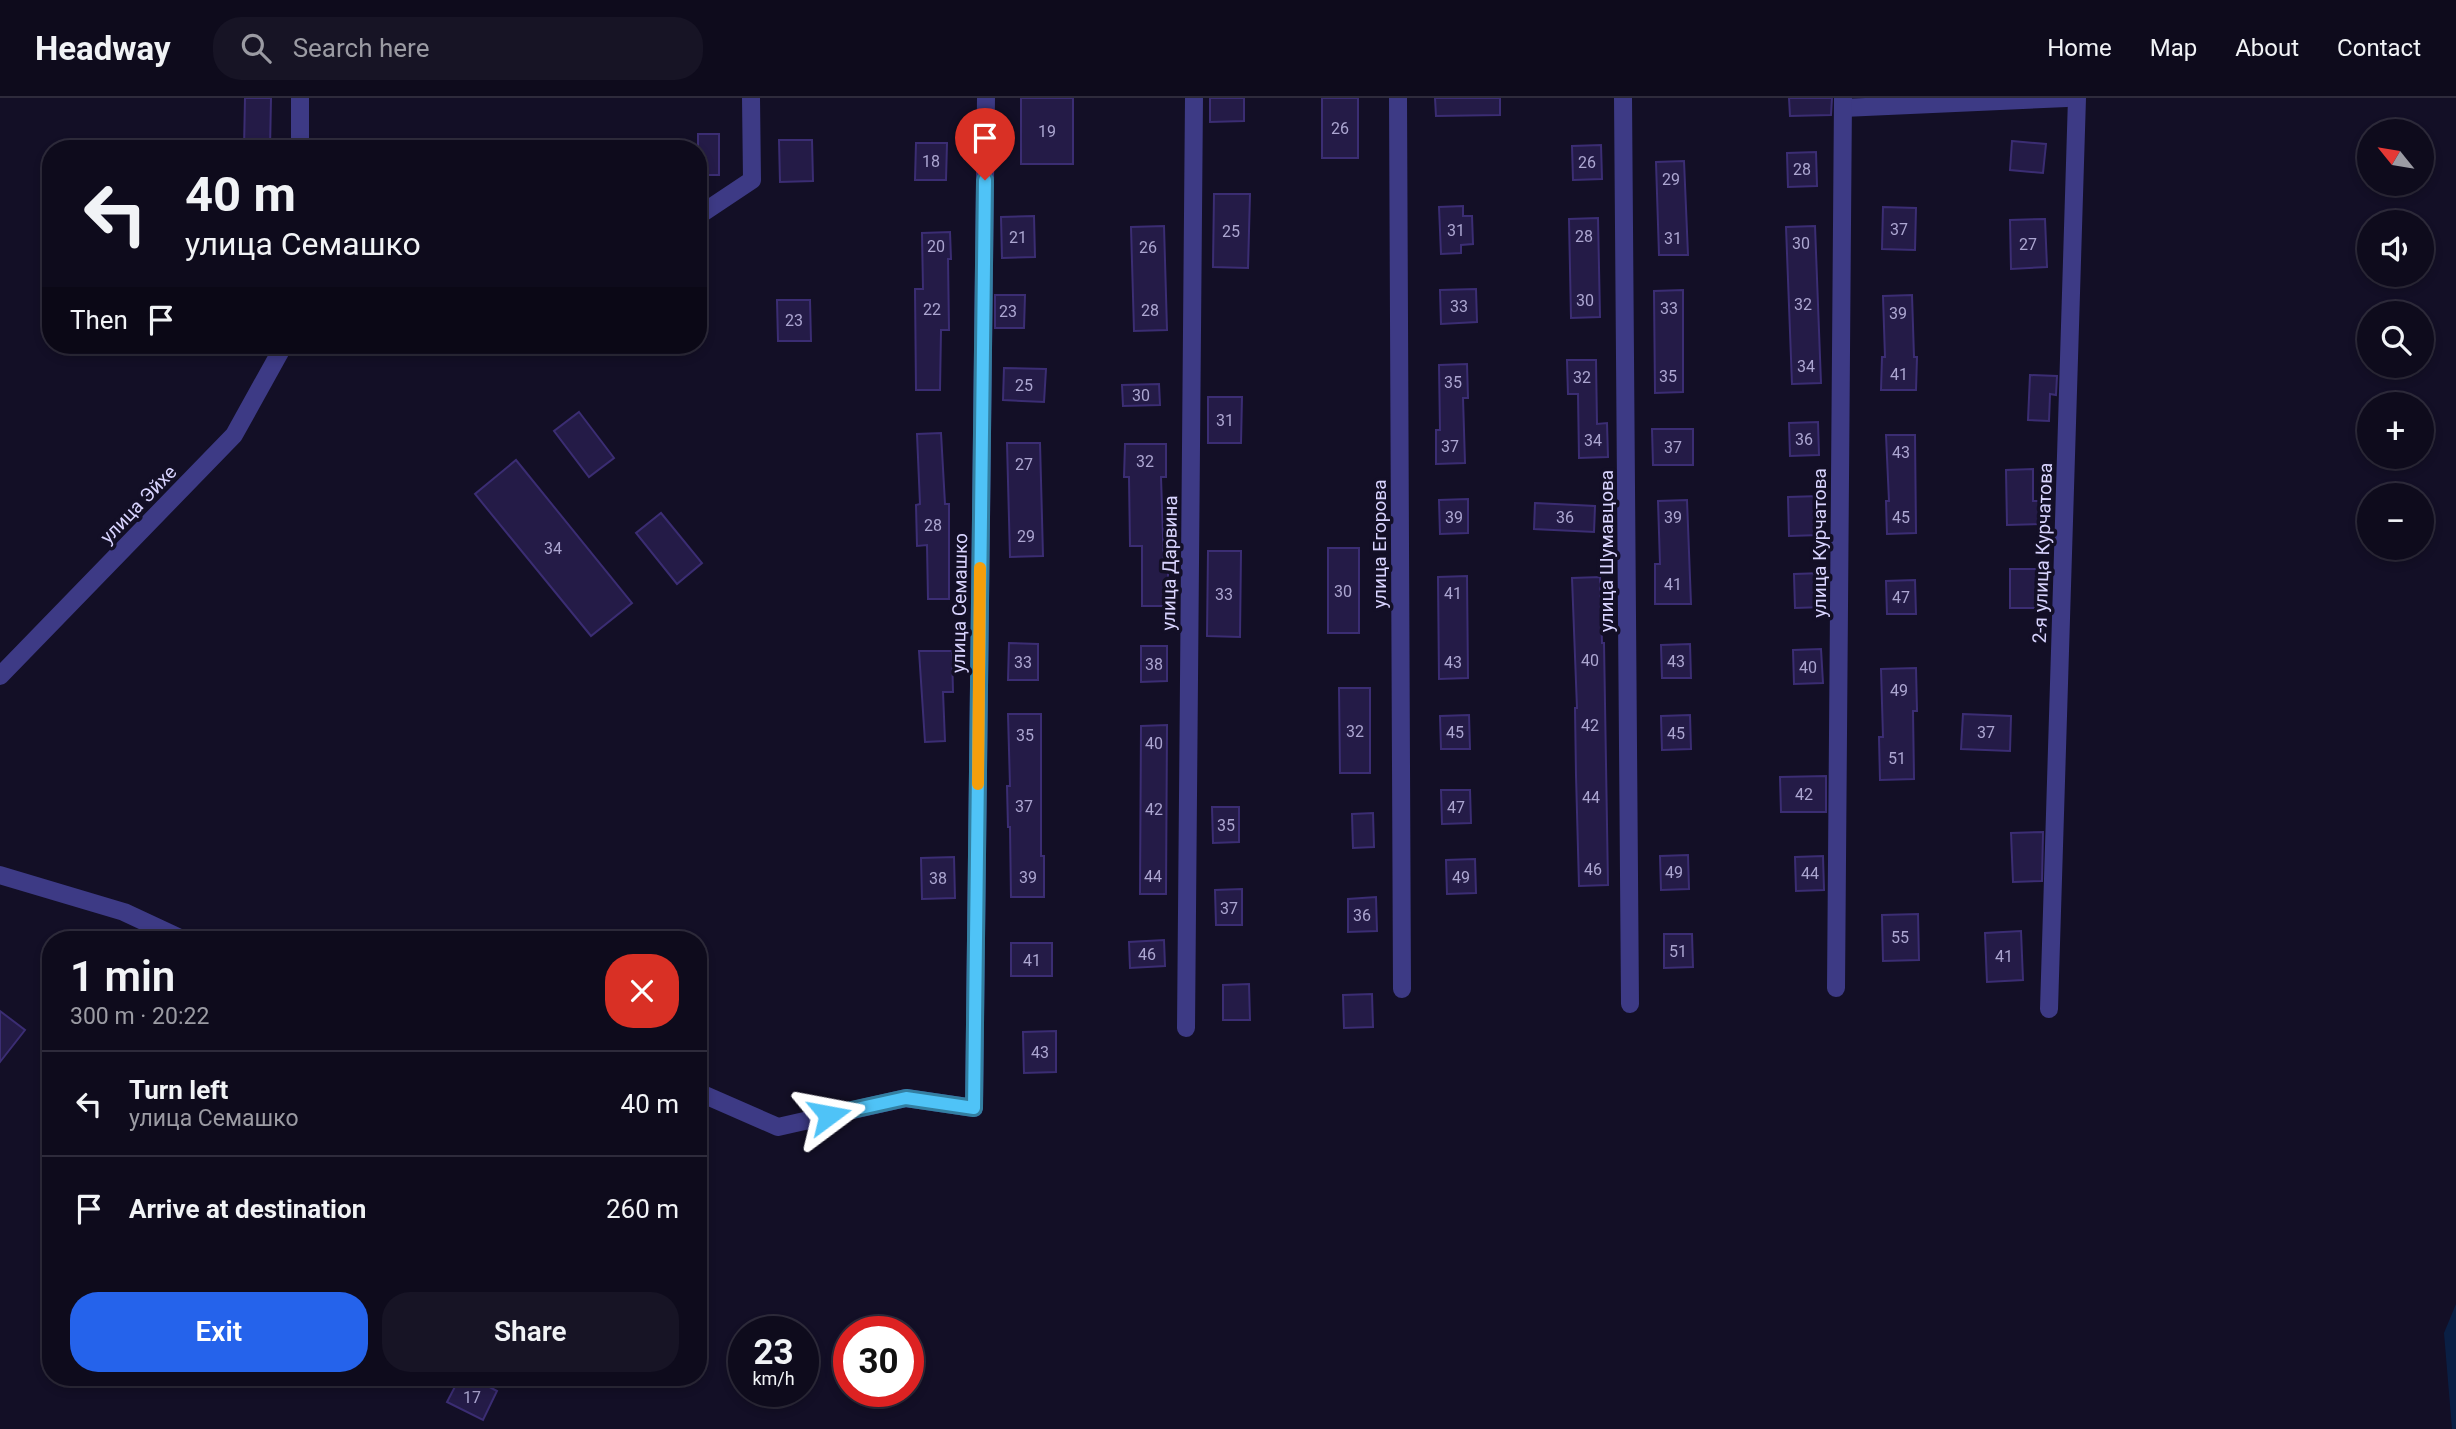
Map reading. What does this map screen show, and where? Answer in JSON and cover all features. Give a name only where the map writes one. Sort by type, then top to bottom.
[{"type":"street","points":[[300,98],[300,140]]},
{"type":"street","points":[[707,210],[751,180],[751,98]]},
{"type":"street","name":"улица Семашко","points":[[707,1096],[778,1127],[906,1098],[974,1108],[986,98]]},
{"type":"street","name":"улица Дарвина","points":[[1186,1028],[1194,98]]},
{"type":"street","name":"улица Егорова","points":[[1398,98],[1402,989]]},
{"type":"street","name":"улица Шумавцова","points":[[1623,98],[1630,1004]]},
{"type":"street","points":[[1843,103],[2067,98]]},
{"type":"street","name":"2-я улица Курчатова","points":[[2049,1009],[2077,98]]},
{"type":"street","name":"улица Курчатова","points":[[1836,988],[1843,103]]},
{"type":"street","name":"улица Эйхе","points":[[0,676],[234,435],[279,354]]},
{"type":"street","points":[[0,875],[124,912],[165,931]]},
{"type":"water","points":[[2456,1304],[2456,1429],[2452,1429],[2444,1333]]},
{"type":"building","points":[[245,98],[271,98],[270,140],[244,140]]},
{"type":"building","points":[[1021,98],[1073,98],[1073,164],[1021,164]]},
{"type":"building","points":[[1210,98],[1244,98],[1244,121],[1210,122]]},
{"type":"building","points":[[1322,98],[1358,98],[1358,158],[1322,158]]},
{"type":"building","points":[[1435,98],[1500,98],[1500,115],[1436,116]]},
{"type":"building","points":[[1789,98],[1832,98],[1831,115],[1790,116]]},
{"type":"building","points":[[698,134],[719,134],[719,175],[707,175],[707,140],[698,140]]},
{"type":"building","points":[[779,140],[812,140],[813,181],[780,182]]},
{"type":"building","points":[[2012,141],[2046,144],[2043,173],[2010,170]]},
{"type":"building","points":[[916,143],[947,143],[946,180],[915,180]]},
{"type":"building","points":[[1601,145],[1602,179],[1573,180],[1572,146]]},
{"type":"building","points":[[1816,152],[1817,186],[1788,187],[1787,153]]},
{"type":"building","points":[[1684,161],[1688,255],[1659,255],[1656,162]]},
{"type":"building","points":[[1214,194],[1250,194],[1248,268],[1213,267]]},
{"type":"building","points":[[1463,206],[1463,216],[1472,216],[1473,244],[1461,245],[1461,253],[1441,254],[1439,207]]},
{"type":"building","points":[[1883,207],[1916,208],[1915,250],[1882,249]]},
{"type":"building","points":[[1034,216],[1035,257],[1002,258],[1001,217]]},
{"type":"building","points":[[1598,218],[1600,317],[1571,318],[1569,219]]},
{"type":"building","points":[[2045,219],[2047,267],[2011,269],[2010,220]]},
{"type":"building","points":[[1164,226],[1167,330],[1134,331],[1131,227]]},
{"type":"building","points":[[1815,226],[1821,383],[1792,384],[1786,227]]},
{"type":"building","points":[[950,232],[949,330],[941,330],[940,390],[916,390],[915,289],[923,289],[922,233]]},
{"type":"building","points":[[1476,289],[1477,322],[1441,324],[1440,290]]},
{"type":"building","points":[[1683,290],[1683,392],[1655,393],[1654,291]]},
{"type":"building","points":[[995,295],[1025,295],[1024,328],[995,328]]},
{"type":"building","points":[[1912,295],[1914,357],[1917,357],[1916,390],[1881,390],[1882,357],[1885,357],[1883,296]]},
{"type":"building","points":[[777,300],[810,300],[811,341],[778,341]]},
{"type":"building","points":[[1567,360],[1596,360],[1597,424],[1607,423],[1608,457],[1579,458],[1578,394],[1568,394]]},
{"type":"building","points":[[1467,364],[1468,398],[1463,398],[1465,463],[1436,464],[1436,430],[1440,430],[1439,365]]},
{"type":"building","points":[[1004,368],[1046,369],[1044,402],[1003,400]]},
{"type":"building","points":[[2030,375],[2057,376],[2056,395],[2050,394],[2049,421],[2028,420]]},
{"type":"building","points":[[1159,384],[1160,405],[1123,406],[1122,385]]},
{"type":"building","points":[[1208,397],[1242,397],[1241,443],[1208,443]]},
{"type":"building","points":[[579,412],[614,458],[589,477],[554,431]]},
{"type":"building","points":[[1818,422],[1819,455],[1790,456],[1789,423]]},
{"type":"building","points":[[1652,429],[1693,429],[1693,465],[1653,465]]},
{"type":"building","points":[[941,433],[945,504],[949,504],[949,599],[928,599],[927,545],[917,546],[916,505],[920,504],[917,434]]},
{"type":"building","points":[[1886,435],[1915,435],[1916,533],[1887,534],[1886,501],[1889,501]]},
{"type":"building","points":[[1007,443],[1040,443],[1043,556],[1010,557]]},
{"type":"building","points":[[1125,444],[1166,444],[1166,477],[1161,477],[1168,606],[1142,606],[1142,546],[1130,546],[1129,477],[1124,477]]},
{"type":"building","points":[[516,460],[632,603],[591,636],[475,494]]},
{"type":"building","points":[[2033,469],[2033,501],[2045,501],[2045,524],[2007,525],[2006,470]]},
{"type":"building","points":[[1820,496],[1821,535],[1789,536],[1788,497]]},
{"type":"building","points":[[1468,499],[1468,533],[1440,534],[1439,500]]},
{"type":"building","points":[[1687,500],[1691,604],[1655,604],[1655,564],[1660,564],[1658,501]]},
{"type":"building","points":[[1535,503],[1595,506],[1594,532],[1534,529]]},
{"type":"building","points":[[661,513],[702,563],[677,584],[636,533]]},
{"type":"building","points":[[1328,548],[1359,548],[1359,633],[1328,633]]},
{"type":"building","points":[[1208,551],[1241,551],[1240,637],[1207,636]]},
{"type":"building","points":[[2010,569],[2044,569],[2043,608],[2010,608]]},
{"type":"building","points":[[1823,573],[1824,607],[1795,608],[1794,574]]},
{"type":"building","points":[[1467,576],[1468,678],[1439,679],[1438,577]]},
{"type":"building","points":[[1600,577],[1604,643],[1608,885],[1579,886],[1572,578]]},
{"type":"building","points":[[1915,580],[1916,614],[1887,614],[1886,581]]},
{"type":"building","points":[[1009,643],[1038,644],[1038,680],[1008,680]]},
{"type":"building","points":[[1690,644],[1691,678],[1662,678],[1661,645]]},
{"type":"building","points":[[1141,646],[1167,646],[1167,681],[1141,682]]},
{"type":"building","points":[[1821,649],[1823,683],[1794,684],[1793,650]]},
{"type":"building","points":[[919,651],[952,651],[953,692],[943,692],[945,741],[925,742]]},
{"type":"building","points":[[1916,668],[1917,711],[1913,711],[1914,779],[1880,780],[1879,737],[1883,737],[1881,669]]},
{"type":"building","points":[[1339,688],[1370,688],[1370,773],[1340,773]]},
{"type":"building","points":[[1008,714],[1041,714],[1041,856],[1044,856],[1044,897],[1011,897],[1007,786],[1010,786]]},
{"type":"building","points":[[1963,714],[2011,716],[2010,751],[1961,749]]},
{"type":"building","points":[[1469,715],[1470,749],[1441,749],[1440,716]]},
{"type":"building","points":[[1690,715],[1691,749],[1662,750],[1661,716]]},
{"type":"building","points":[[1167,725],[1166,894],[1140,894],[1141,726]]},
{"type":"building","points":[[1826,776],[1826,812],[1781,812],[1780,777]]},
{"type":"building","points":[[1441,790],[1470,790],[1471,823],[1442,824]]},
{"type":"building","points":[[1212,807],[1239,807],[1239,842],[1213,843]]},
{"type":"building","points":[[1373,813],[1374,847],[1353,848],[1352,814]]},
{"type":"building","points":[[2043,832],[2042,881],[2013,882],[2011,833]]},
{"type":"building","points":[[1688,855],[1689,889],[1661,890],[1660,856]]},
{"type":"building","points":[[1823,856],[1824,890],[1796,891],[1795,857]]},
{"type":"building","points":[[954,857],[955,898],[922,899],[921,858]]},
{"type":"building","points":[[1475,859],[1476,893],[1447,894],[1446,860]]},
{"type":"building","points":[[1242,889],[1242,925],[1216,925],[1215,890]]},
{"type":"building","points":[[1376,897],[1377,931],[1348,932],[1348,899]]},
{"type":"building","points":[[1918,914],[1919,960],[1883,961],[1882,915]]},
{"type":"building","points":[[2021,931],[2023,980],[1987,982],[1985,933]]},
{"type":"building","points":[[1664,934],[1692,934],[1693,967],[1664,968]]},
{"type":"building","points":[[1164,940],[1165,966],[1130,968],[1129,942]]},
{"type":"building","points":[[1011,943],[1052,943],[1052,976],[1011,976]]},
{"type":"building","points":[[1249,984],[1250,1020],[1223,1020],[1223,985]]},
{"type":"building","points":[[1372,994],[1373,1027],[1344,1028],[1343,995]]},
{"type":"building","points":[[0,1011],[25,1030],[0,1062]]},
{"type":"building","points":[[1056,1031],[1056,1072],[1024,1073],[1023,1032]]},
{"type":"building","points":[[455,1386],[488,1386],[497,1391],[483,1420],[447,1402]]},
{"type":"slow traffic","points":[[978,784],[980,568]]},
{"type":"route","points":[[829,1115],[906,1098],[974,1108],[985,180]]}]
